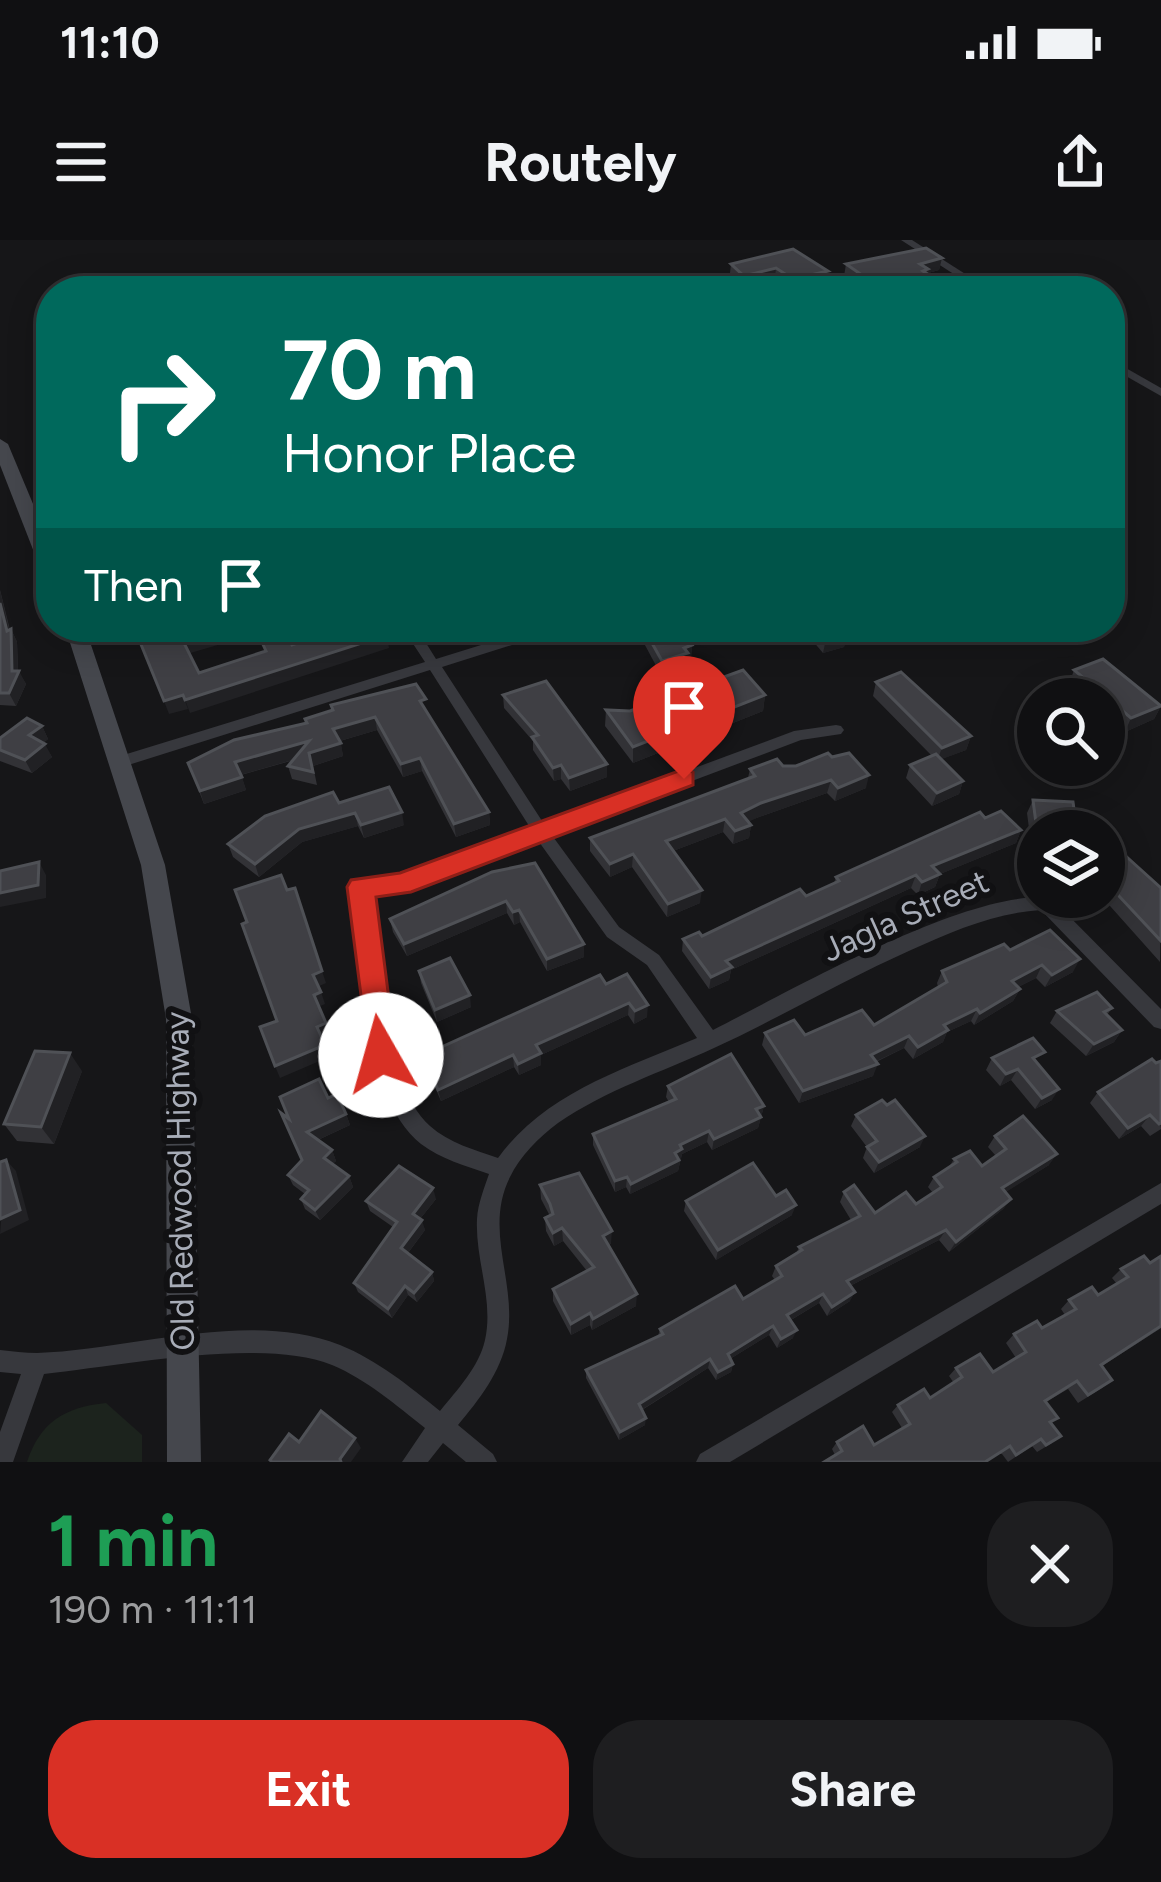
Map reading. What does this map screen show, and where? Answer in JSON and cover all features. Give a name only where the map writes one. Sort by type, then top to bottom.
[{"type":"main road","points":[[0,443],[36,533]]},
{"type":"main road","name":"Old Redwood Highway","points":[[81,642],[153,865],[179,1019],[184,1462]]},
{"type":"street","points":[[906,240],[963,276]]},
{"type":"street","points":[[1125,371],[1161,393]]},
{"type":"street","points":[[419,642],[541,832],[613,932],[652,960],[710,1040]]},
{"type":"street","points":[[122,761],[503,642]]},
{"type":"street","points":[[503,1170],[440,1145],[417,1128],[381,1055],[361,887],[401,884],[799,735],[836,730]]},
{"type":"street","name":"Jagla Street","points":[[414,1462],[438,1425],[467,1395],[496,1341],[489,1203],[503,1170],[544,1122],[575,1102],[974,916],[1024,900],[1045,903],[1161,1021]]},
{"type":"street","points":[[708,1462],[1161,1193]]},
{"type":"street","points":[[0,1361],[36,1364],[280,1342],[333,1354],[484,1462]]},
{"type":"street","points":[[1,1462],[36,1364]]},
{"type":"shaded area","points":[[106,1403],[142,1435],[142,1462],[27,1462],[39,1436],[56,1419],[78,1408]]},
{"type":"building","points":[[926,248],[942,258],[920,264],[931,276],[863,276],[846,264]]},
{"type":"building","points":[[793,249],[828,271],[788,276],[776,268],[744,276],[731,264]]},
{"type":"building","points":[[0,603],[7,631],[11,629],[12,671],[19,671],[9,693],[0,693]]},
{"type":"building","points":[[140,642],[184,642],[199,673],[266,651],[262,642],[365,642],[185,700],[183,695],[164,701]]},
{"type":"building","points":[[651,642],[692,645],[684,648],[688,653],[662,661]]},
{"type":"building","points":[[1103,659],[1161,706],[1131,718],[1125,713],[1125,678],[1084,678],[1074,670]]},
{"type":"building","points":[[743,670],[765,695],[633,747],[606,710],[630,711]]},
{"type":"building","points":[[901,672],[971,736],[942,748],[876,682]]},
{"type":"building","points":[[546,681],[607,764],[569,778],[561,765],[553,768],[532,737],[538,735],[503,695]]},
{"type":"building","points":[[416,684],[426,699],[420,701],[489,812],[454,824],[420,758],[401,764],[375,717],[333,729],[341,743],[309,753],[313,772],[288,766],[309,741],[235,762],[242,777],[200,791],[188,763],[234,740],[307,723],[305,719],[333,710],[331,705]]},
{"type":"building","points":[[27,718],[42,726],[29,735],[45,744],[25,760],[0,750],[0,738]]},
{"type":"building","points":[[828,753],[832,757],[849,753],[869,775],[838,788],[831,780],[761,803],[741,813],[751,825],[735,831],[725,819],[666,841],[702,890],[668,904],[633,854],[610,864],[590,838],[755,776],[750,769],[777,759],[783,766],[796,766]]},
{"type":"building","points":[[936,754],[963,781],[937,793],[910,765]]},
{"type":"building","points":[[389,787],[402,812],[361,825],[355,813],[299,829],[255,864],[228,844],[265,816],[333,792],[339,803]]},
{"type":"building","points":[[1033,800],[1073,802],[1074,810],[1034,810]]},
{"type":"building","points":[[1001,811],[1017,832],[932,866],[940,874],[922,882],[916,875],[726,961],[732,967],[711,977],[683,939],[699,932],[702,936],[800,889],[806,896],[839,881],[836,877],[980,812],[985,818]]},
{"type":"building","points":[[1125,855],[1161,888],[1161,941],[1125,902]]},
{"type":"building","points":[[39,862],[38,885],[0,893],[0,871]]},
{"type":"building","points":[[535,863],[584,944],[547,959],[519,910],[513,912],[506,901],[404,944],[390,919],[492,872]]},
{"type":"building","points":[[281,875],[287,890],[295,888],[322,971],[313,975],[321,992],[314,995],[326,1023],[317,1027],[325,1045],[275,1066],[260,1027],[277,1021],[242,924],[247,922],[235,890]]},
{"type":"building","points":[[1050,930],[1080,959],[1052,975],[1042,965],[1012,981],[1020,989],[980,1013],[977,1009],[944,1025],[948,1030],[918,1047],[909,1036],[871,1055],[878,1064],[803,1091],[765,1033],[794,1020],[805,1035],[862,1010],[874,1025],[947,982],[942,971],[1004,944],[1010,950]]},
{"type":"building","points":[[450,958],[470,995],[435,1010],[419,971]]},
{"type":"building","points":[[627,974],[648,1005],[635,1011],[629,1003],[536,1045],[541,1053],[518,1064],[513,1055],[438,1090],[424,1055],[600,975],[606,984]]},
{"type":"building","points":[[1097,992],[1112,1008],[1104,1012],[1122,1030],[1094,1044],[1057,1011]]},
{"type":"building","points":[[1033,1038],[1045,1052],[1033,1058],[1059,1089],[1042,1098],[1018,1069],[1006,1074],[992,1058]]},
{"type":"building","points":[[35,1051],[70,1053],[41,1127],[4,1124]]},
{"type":"building","points":[[731,1054],[764,1106],[756,1109],[761,1117],[714,1139],[709,1131],[680,1145],[682,1149],[675,1153],[679,1160],[631,1184],[627,1177],[615,1181],[593,1134],[676,1099],[668,1086]]},
{"type":"building","points":[[1152,1059],[1161,1061],[1161,1123],[1150,1115],[1128,1128],[1098,1092]]},
{"type":"building","points":[[319,1079],[328,1098],[337,1094],[346,1114],[307,1132],[332,1150],[324,1158],[349,1176],[315,1210],[301,1199],[309,1190],[288,1175],[302,1160],[281,1113],[289,1119],[280,1097]]},
{"type":"building","points":[[882,1100],[887,1105],[895,1100],[925,1136],[879,1162],[867,1147],[877,1141],[856,1115]]},
{"type":"building","points":[[1023,1116],[1057,1154],[1002,1188],[1011,1199],[956,1242],[946,1230],[847,1281],[855,1292],[832,1307],[823,1294],[787,1315],[797,1330],[781,1339],[773,1326],[728,1354],[733,1364],[718,1372],[710,1359],[639,1404],[646,1418],[620,1432],[586,1370],[663,1334],[660,1329],[735,1286],[743,1299],[782,1276],[776,1266],[802,1250],[799,1247],[860,1216],[844,1192],[854,1185],[875,1213],[906,1192],[916,1204],[942,1187],[934,1177],[957,1162],[954,1159],[970,1151],[982,1166],[1006,1149],[995,1136]]},
{"type":"building","points":[[6,1160],[20,1210],[0,1219],[0,1162]]},
{"type":"building","points":[[753,1163],[776,1196],[786,1190],[796,1205],[718,1250],[686,1201]]},
{"type":"building","points":[[399,1166],[433,1188],[413,1214],[422,1220],[401,1248],[432,1272],[414,1293],[405,1286],[388,1309],[354,1283],[397,1222],[366,1201]]},
{"type":"building","points":[[579,1173],[612,1231],[603,1236],[637,1294],[593,1319],[590,1313],[571,1324],[553,1289],[594,1267],[562,1228],[553,1233],[545,1218],[553,1214],[540,1185]]},
{"type":"building","points":[[1144,1256],[1150,1263],[1161,1256],[1161,1326],[1101,1365],[1112,1380],[1088,1395],[1077,1381],[1045,1401],[1058,1418],[1050,1422],[1061,1436],[1046,1445],[1041,1439],[1016,1455],[1010,1446],[985,1462],[824,1462],[842,1451],[837,1442],[863,1426],[874,1445],[910,1424],[898,1405],[924,1389],[930,1398],[962,1377],[956,1368],[980,1354],[993,1372],[1026,1352],[1014,1334],[1037,1321],[1042,1328],[1076,1309],[1069,1300],[1092,1287],[1098,1295],[1128,1277],[1121,1269]]},
{"type":"building","points":[[321,1411],[355,1438],[341,1462],[270,1460],[289,1434],[299,1442]]},
{"type":"route","points":[[381,1055],[361,887],[401,884],[684,779]]}]
